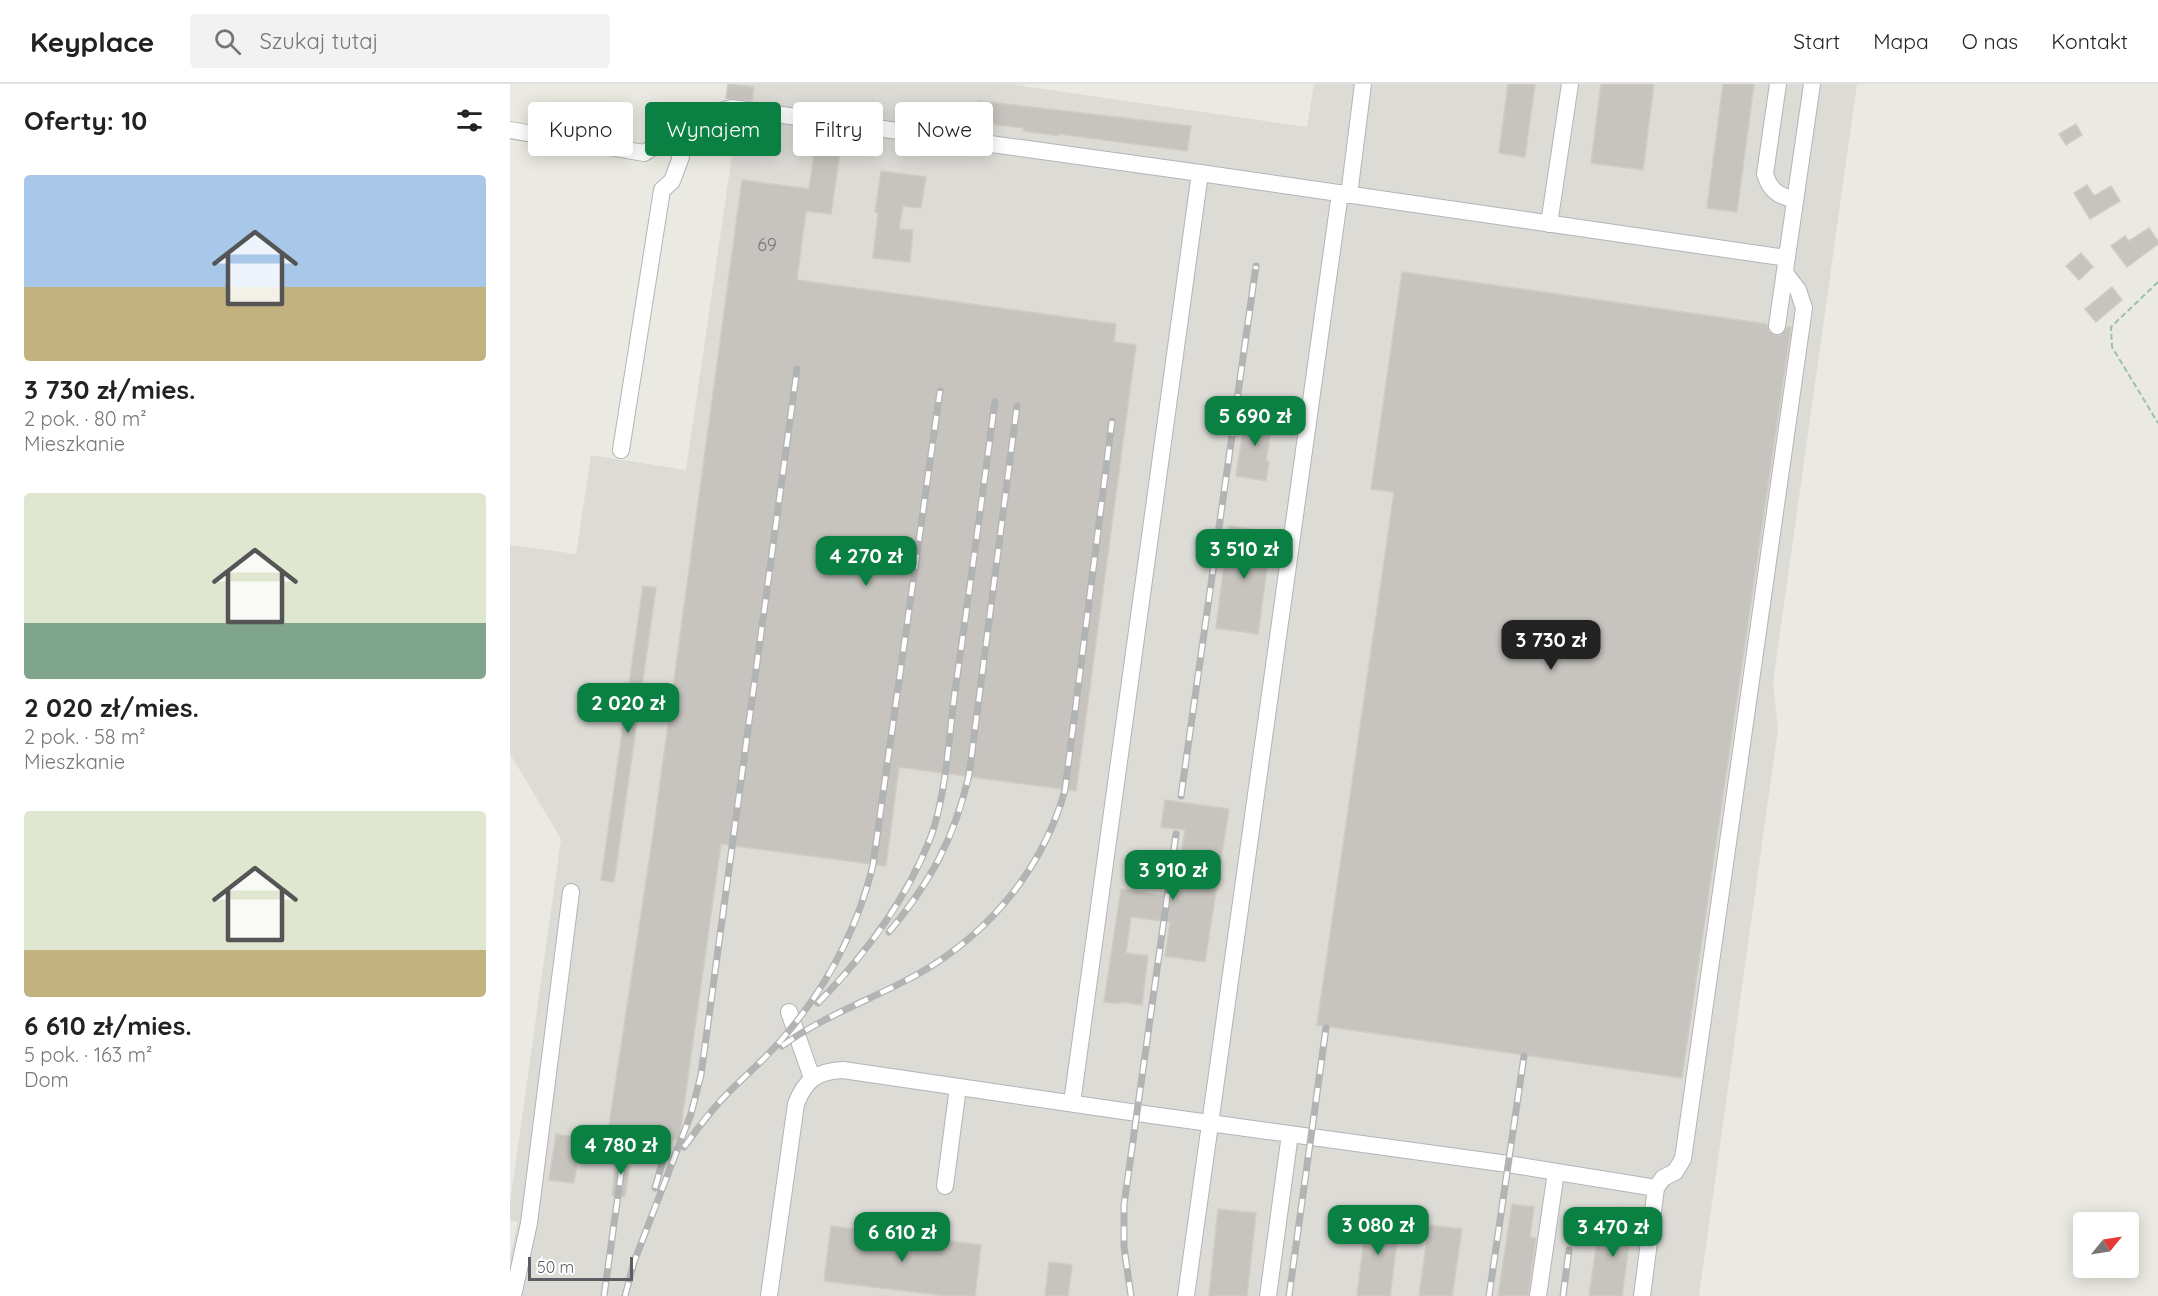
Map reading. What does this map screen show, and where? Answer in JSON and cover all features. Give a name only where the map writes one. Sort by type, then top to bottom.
[{"type":"street","points":[[1186,1296],[1344,194],[1364,84]]},
{"type":"street","points":[[1549,224],[1570,84]]},
{"type":"street","points":[[1778,84],[1766,174],[1768,183],[1778,195],[1796,200]]},
{"type":"street","points":[[1777,326],[1812,84]]},
{"type":"street","points":[[781,115],[1549,224],[1786,266]]},
{"type":"street","points":[[510,130],[645,152]]},
{"type":"street","points":[[621,450],[662,190],[672,181],[681,156]]},
{"type":"street","points":[[1072,1103],[1200,173]]},
{"type":"street","points":[[1642,1296],[1656,1188],[1663,1178],[1675,1172],[1683,1159],[1794,379],[1803,308],[1798,290],[1786,266]]},
{"type":"street","points":[[513,1296],[529,1223],[571,892]]},
{"type":"street","points":[[789,1012],[812,1078]]},
{"type":"street","points":[[769,1296],[796,1104],[801,1091],[812,1078],[825,1071],[843,1070],[958,1086],[1656,1188]]},
{"type":"street","points":[[945,1186],[958,1086]]},
{"type":"street","points":[[1268,1296],[1290,1134]]},
{"type":"street","points":[[1538,1296],[1556,1172]]},
{"type":"path","points":[[2158,282],[2111,327],[2112,347],[2158,423]]},
{"type":"shaded area","points":[[728,84],[1009,84],[1307,127],[1314,84],[1857,84],[1773,683],[1778,729],[1699,1296],[510,1296],[510,1257],[518,1222],[510,1220],[510,1203],[561,839],[510,754],[510,545],[576,554],[591,455],[686,470],[732,156],[781,156],[781,102],[746,102],[726,98]]},
{"type":"building","points":[[728,84],[754,87],[752,100],[726,98]]},
{"type":"building","points":[[1508,84],[1535,84],[1525,157],[1499,153]]},
{"type":"building","points":[[1601,84],[1654,84],[1643,170],[1591,163]]},
{"type":"building","points":[[1723,84],[1754,84],[1737,212],[1707,208]]},
{"type":"building","points":[[993,103],[1191,126],[1187,151],[1023,131],[1024,128],[993,124]]},
{"type":"building","points":[[2076,124],[2082,135],[2066,145],[2059,134]]},
{"type":"building","points":[[814,156],[839,156],[831,214],[806,211],[797,280],[1116,324],[1114,342],[1136,345],[1076,791],[899,767],[886,866],[721,844],[679,1140],[608,1132],[653,835],[742,180],[809,189]]},
{"type":"building","points":[[881,171],[926,177],[921,208],[903,206],[899,229],[913,230],[910,262],[873,258],[878,213],[875,212]]},
{"type":"building","points":[[2087,185],[2094,196],[2111,186],[2120,201],[2090,219],[2074,193]]},
{"type":"building","points":[[2149,228],[2158,244],[2127,267],[2111,246],[2125,236],[2129,241]]},
{"type":"building","points":[[2081,253],[2093,267],[2079,280],[2066,266]]},
{"type":"building","points":[[1402,272],[1767,324],[1768,330],[1775,336],[1781,335],[1787,327],[1791,327],[1682,1078],[1317,1025],[1394,492],[1371,489]]},
{"type":"building","points":[[2112,287],[2122,300],[2096,322],[2085,309]]},
{"type":"building","points":[[1246,413],[1273,417],[1266,461],[1269,461],[1266,481],[1236,476]]},
{"type":"building","points":[[1229,526],[1272,532],[1258,634],[1216,628]]},
{"type":"building","points":[[643,586],[656,588],[614,882],[601,880]]},
{"type":"building","points":[[1165,800],[1229,809],[1205,962],[1165,956],[1170,922],[1131,917],[1126,953],[1148,956],[1142,1005],[1104,1002],[1121,889],[1174,897],[1185,830],[1161,827]]},
{"type":"building","points":[[556,1134],[581,1138],[574,1183],[549,1180]]},
{"type":"building","points":[[617,1155],[631,1156],[625,1197],[612,1195]]},
{"type":"building","points":[[1512,1204],[1534,1207],[1530,1237],[1536,1238],[1528,1296],[1498,1296]]},
{"type":"building","points":[[1621,1207],[1638,1209],[1636,1223],[1632,1222],[1622,1296],[1589,1296],[1598,1234],[1617,1237]]},
{"type":"building","points":[[1218,1209],[1256,1213],[1247,1296],[1209,1296]]},
{"type":"building","points":[[1367,1215],[1400,1219],[1390,1296],[1357,1296]]},
{"type":"building","points":[[1429,1225],[1462,1229],[1452,1296],[1419,1296]]},
{"type":"building","points":[[831,1226],[981,1245],[975,1296],[947,1296],[824,1281]]},
{"type":"building","points":[[1049,1262],[1072,1265],[1068,1296],[1045,1296]]},
{"type":"railway","points":[[1181,796],[1256,266]]},
{"type":"railway","points":[[625,1296],[634,1262],[691,1114],[701,1075],[797,369]]},
{"type":"railway","points":[[684,1147],[722,1099],[763,1059],[799,1019],[827,978],[838,957],[866,889],[873,865],[940,391]]},
{"type":"railway","points":[[818,1003],[868,947],[896,906],[920,862],[935,823],[946,766],[995,402]]},
{"type":"railway","points":[[889,932],[917,895],[939,858],[956,819],[969,775],[1017,406]]},
{"type":"railway","points":[[782,1046],[826,1019],[903,982],[958,948],[1004,903],[1024,878],[1041,850],[1065,790],[1112,421]]},
{"type":"railway","points":[[1131,1296],[1124,1247],[1124,1205],[1176,834]]},
{"type":"railway","points":[[1289,1296],[1326,1028]]},
{"type":"railway","points":[[1489,1296],[1524,1056]]},
{"type":"railway","points":[[655,1188],[668,1142]]},
{"type":"railway","points":[[604,1296],[625,1145]]},
{"type":"railway","points":[[1563,1296],[1569,1250]]}]
